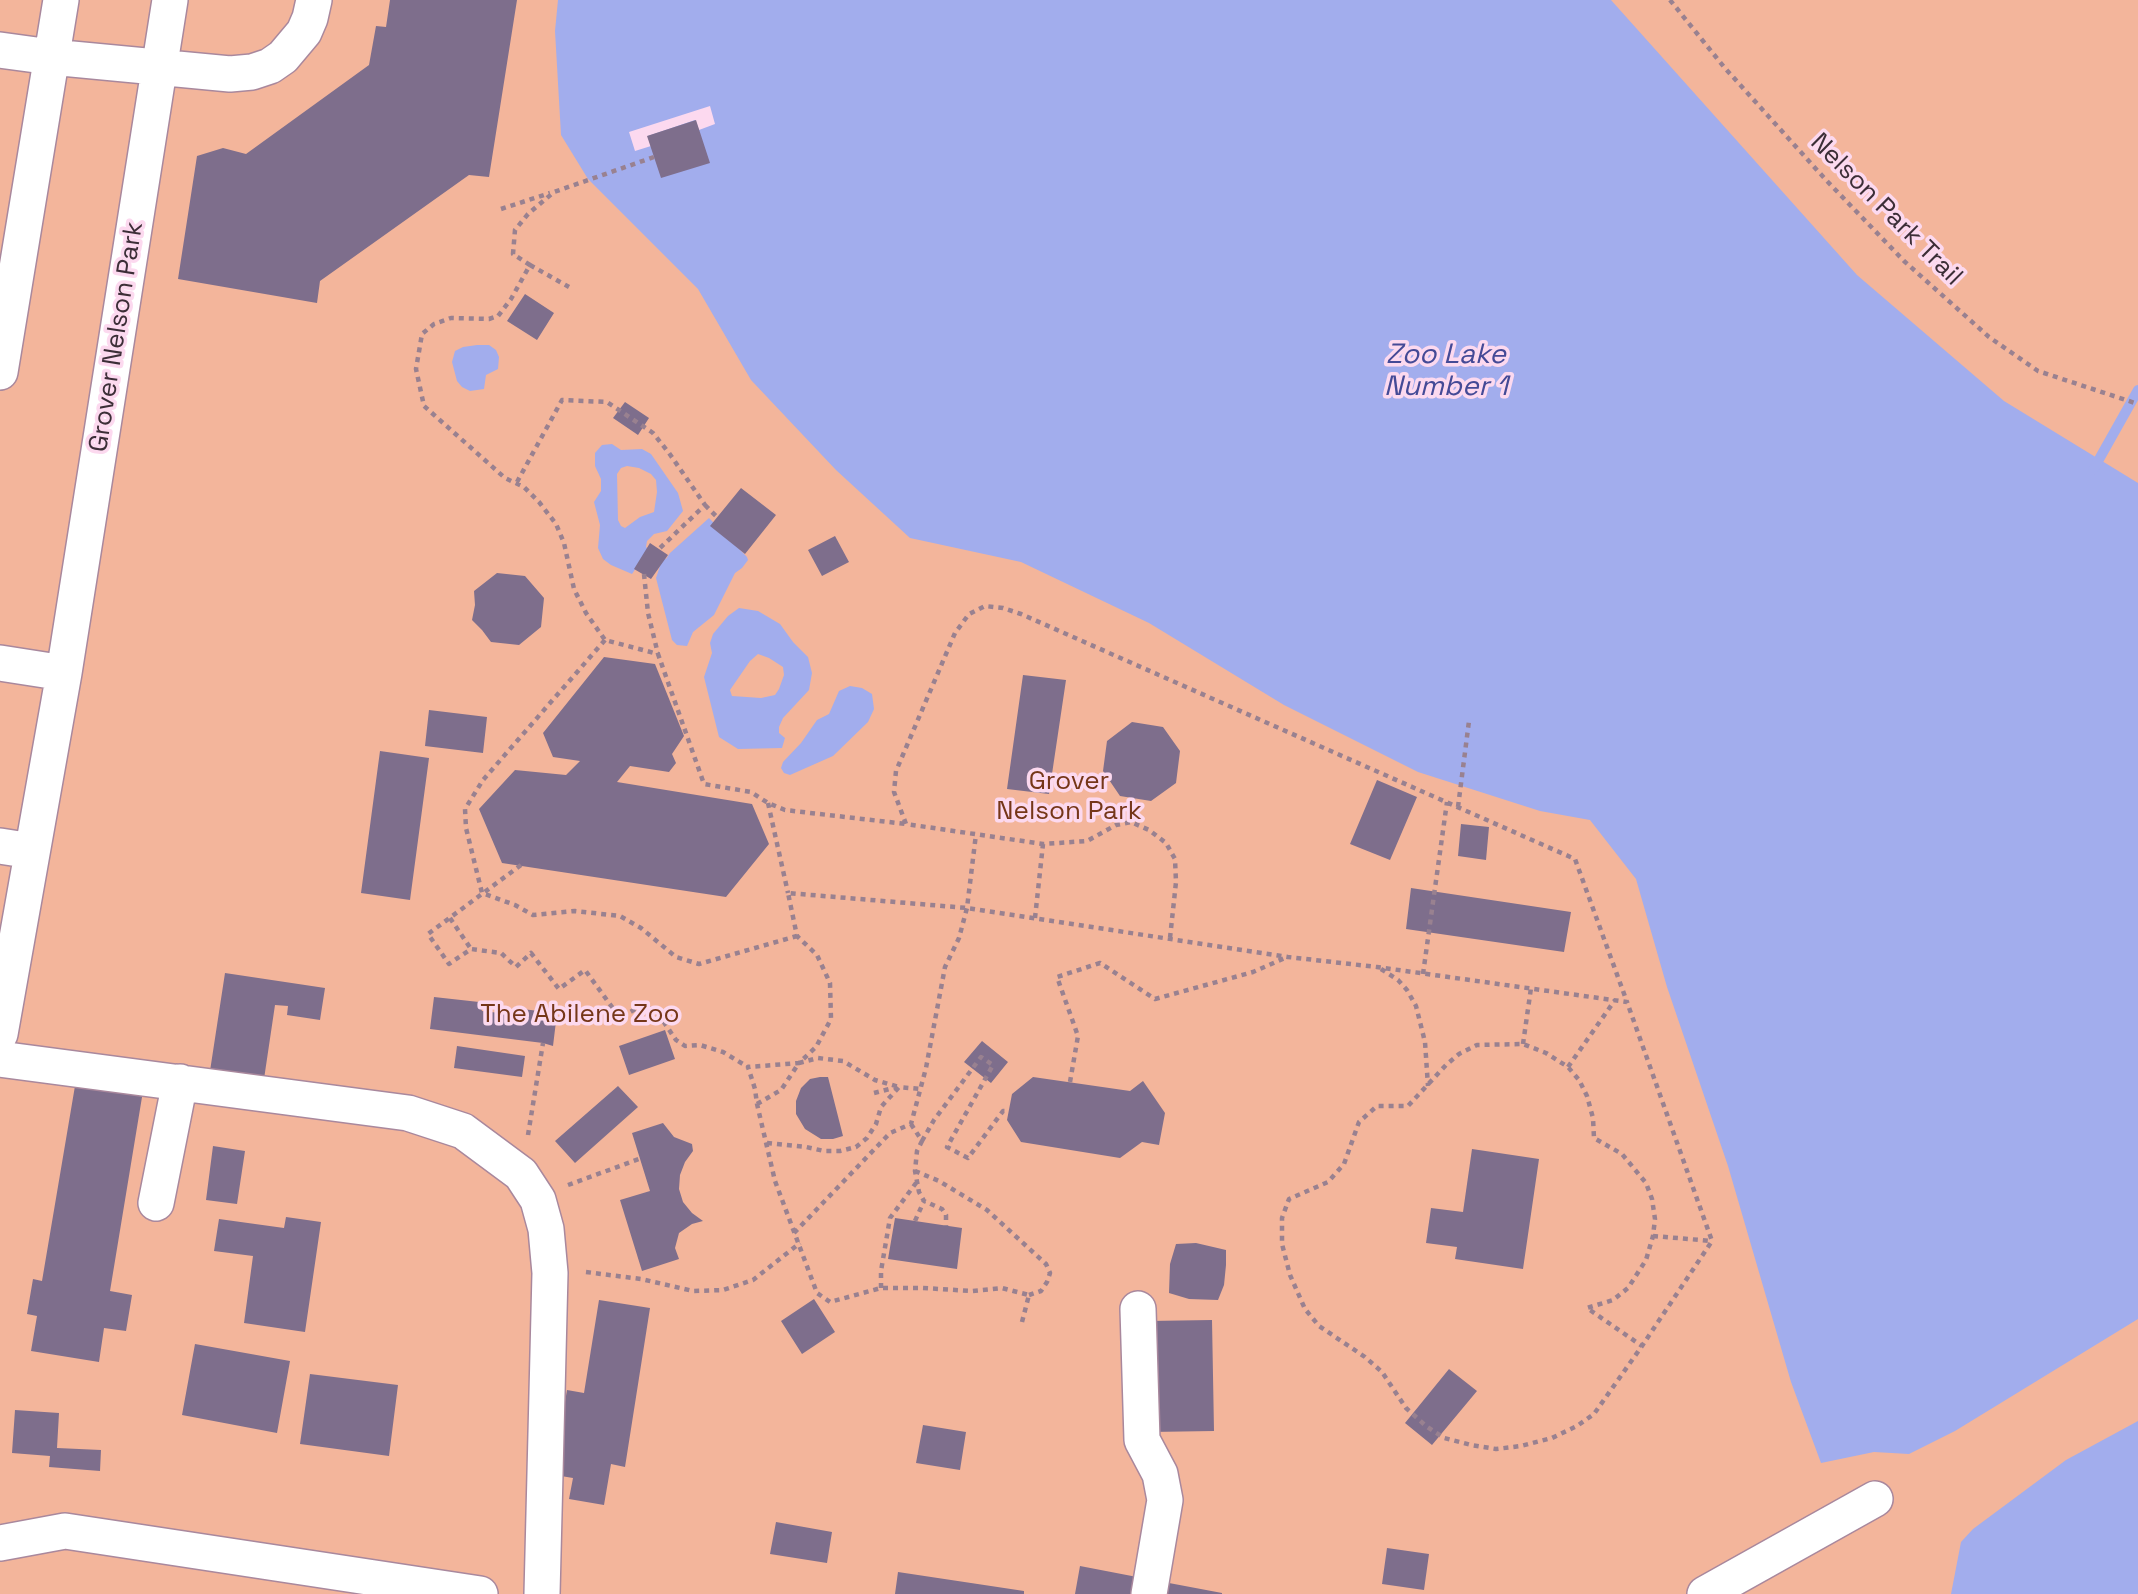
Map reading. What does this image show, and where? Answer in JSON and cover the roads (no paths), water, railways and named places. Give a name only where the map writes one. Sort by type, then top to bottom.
[{"type":"lane","points":[[0,372],[61,0]]},
{"type":"lane","name":"Grover Nelson Park","points":[[0,1034],[16,848],[64,673],[170,0]]},
{"type":"lane","points":[[0,50],[230,74],[252,72],[270,66],[284,57],[304,32],[314,0]]},
{"type":"lane","points":[[0,663],[64,673]]},
{"type":"lane","points":[[0,1059],[408,1113],[463,1131],[530,1187],[546,1229],[550,1273],[542,1594]]},
{"type":"lane","points":[[156,1203],[180,1082]]},
{"type":"lane","points":[[1138,1309],[1142,1440],[1160,1474],[1165,1500],[1149,1594]]},
{"type":"lane","points":[[1705,1594],[1875,1499]]},
{"type":"lane","points":[[0,1543],[65,1531],[480,1594]]},
{"type":"water","name":"Zoo Lake Number 1","points":[[558,0],[1611,0],[1857,275],[2004,401],[2138,483],[2138,1319],[1955,1431],[1909,1454],[1874,1452],[1821,1463],[1791,1382],[1728,1166],[1667,987],[1636,879],[1590,820],[1540,811],[1418,772],[1284,705],[1149,623],[1021,562],[910,538],[836,470],[751,380],[698,289],[588,179],[561,135],[555,31]]},
{"type":"water","points":[[489,345],[496,350],[499,357],[498,369],[486,375],[484,389],[470,391],[457,381],[452,362],[455,351]]},
{"type":"water","points":[[612,444],[621,450],[642,449],[651,454],[678,493],[683,511],[667,531],[654,534],[647,541],[648,549],[666,559],[709,518],[747,557],[748,560],[742,568],[735,573],[714,615],[693,632],[687,646],[677,645],[672,640],[656,578],[660,566],[644,556],[632,574],[603,559],[598,548],[600,525],[594,502],[601,491],[601,479],[595,466],[595,453],[602,445]],"holes":[[[627,466],[639,468],[656,480],[654,512],[640,517],[625,528],[618,520],[617,474],[621,468]]]},
{"type":"water","points":[[739,608],[758,611],[780,624],[808,657],[812,673],[809,690],[783,718],[779,727],[779,733],[785,738],[782,748],[738,749],[719,737],[704,677],[712,653],[710,643],[713,634],[728,616]],"holes":[[[758,654],[783,667],[784,675],[775,695],[761,698],[732,696],[730,690],[750,661]]]},
{"type":"water","points":[[850,686],[862,688],[872,694],[874,709],[868,722],[833,756],[790,775],[784,773],[781,768],[783,762],[817,720],[829,714],[839,691]]},
{"type":"water","points":[[2138,1421],[2138,1594],[1951,1594],[1961,1542],[1973,1529],[2066,1460]]},
{"type":"waterway","points":[[2093,470],[2138,390]]},
{"type":"park label","name":"The Abilene Zoo","points":[[580,1015]]}]
